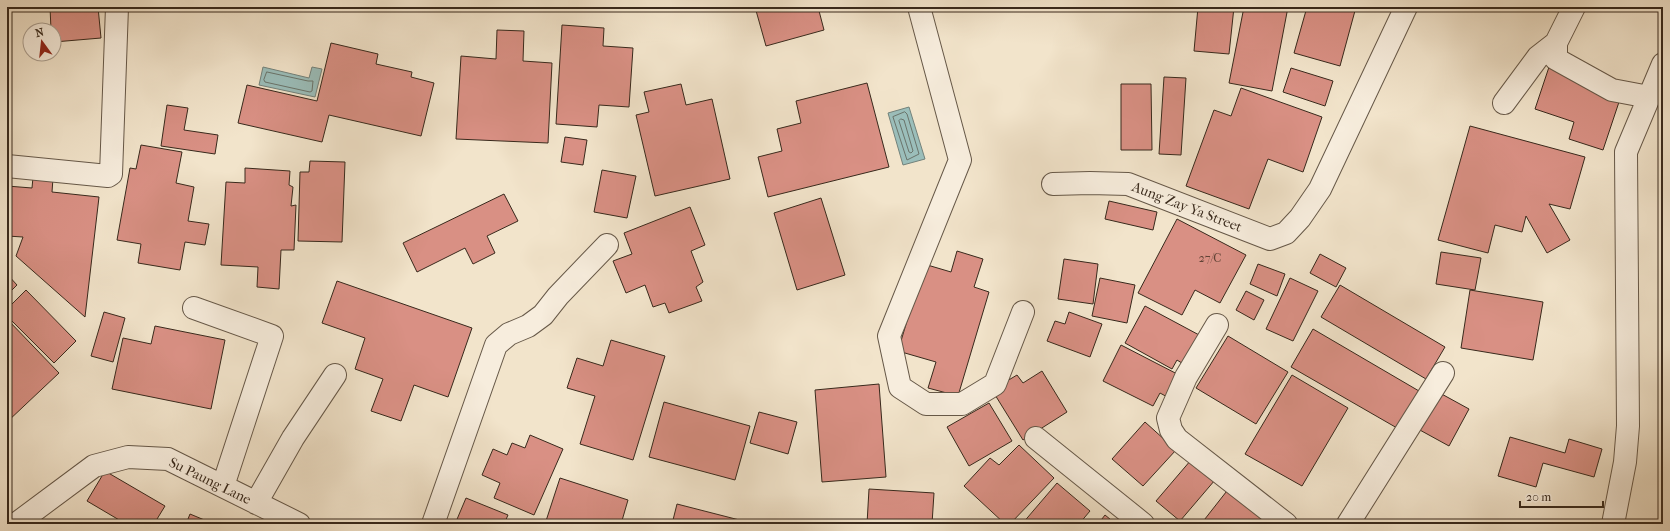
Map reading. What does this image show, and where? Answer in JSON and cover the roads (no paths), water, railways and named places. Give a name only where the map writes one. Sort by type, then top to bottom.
[{"type":"street","points":[[7,166],[108,176],[111,174],[117,7]]},
{"type":"street","points":[[919,7],[960,160],[888,336],[900,387],[926,404],[962,404],[995,384],[1024,312]]},
{"type":"street","name":"Aung Zay Ya Street","points":[[1053,184],[1128,184],[1270,238],[1286,233],[1300,218],[1320,189],[1406,7]]},
{"type":"street","points":[[1504,103],[1538,57],[1556,43],[1574,7]]},
{"type":"street","points":[[1556,43],[1556,59],[1581,74],[1612,90],[1649,97]]},
{"type":"street","points":[[1613,524],[1625,462],[1628,426],[1626,152],[1663,64]]},
{"type":"street","points":[[433,524],[496,344],[509,334],[528,326],[543,315],[558,296],[607,245]]},
{"type":"street","points":[[194,308],[272,336],[223,486]]},
{"type":"street","points":[[1217,325],[1183,384],[1168,418],[1171,430],[1177,439],[1286,524]]},
{"type":"street","points":[[1348,524],[1443,373]]},
{"type":"street","points":[[256,503],[293,438],[335,376]]},
{"type":"street","points":[[1036,438],[1143,524]]},
{"type":"street","name":"Su Paung Lane","points":[[16,524],[94,466],[128,458],[168,458],[299,524]]},
{"type":"water","points":[[263,67],[309,78],[312,67],[322,69],[315,97],[259,85]]},
{"type":"water","points":[[909,107],[925,159],[903,165],[888,113]]}]
